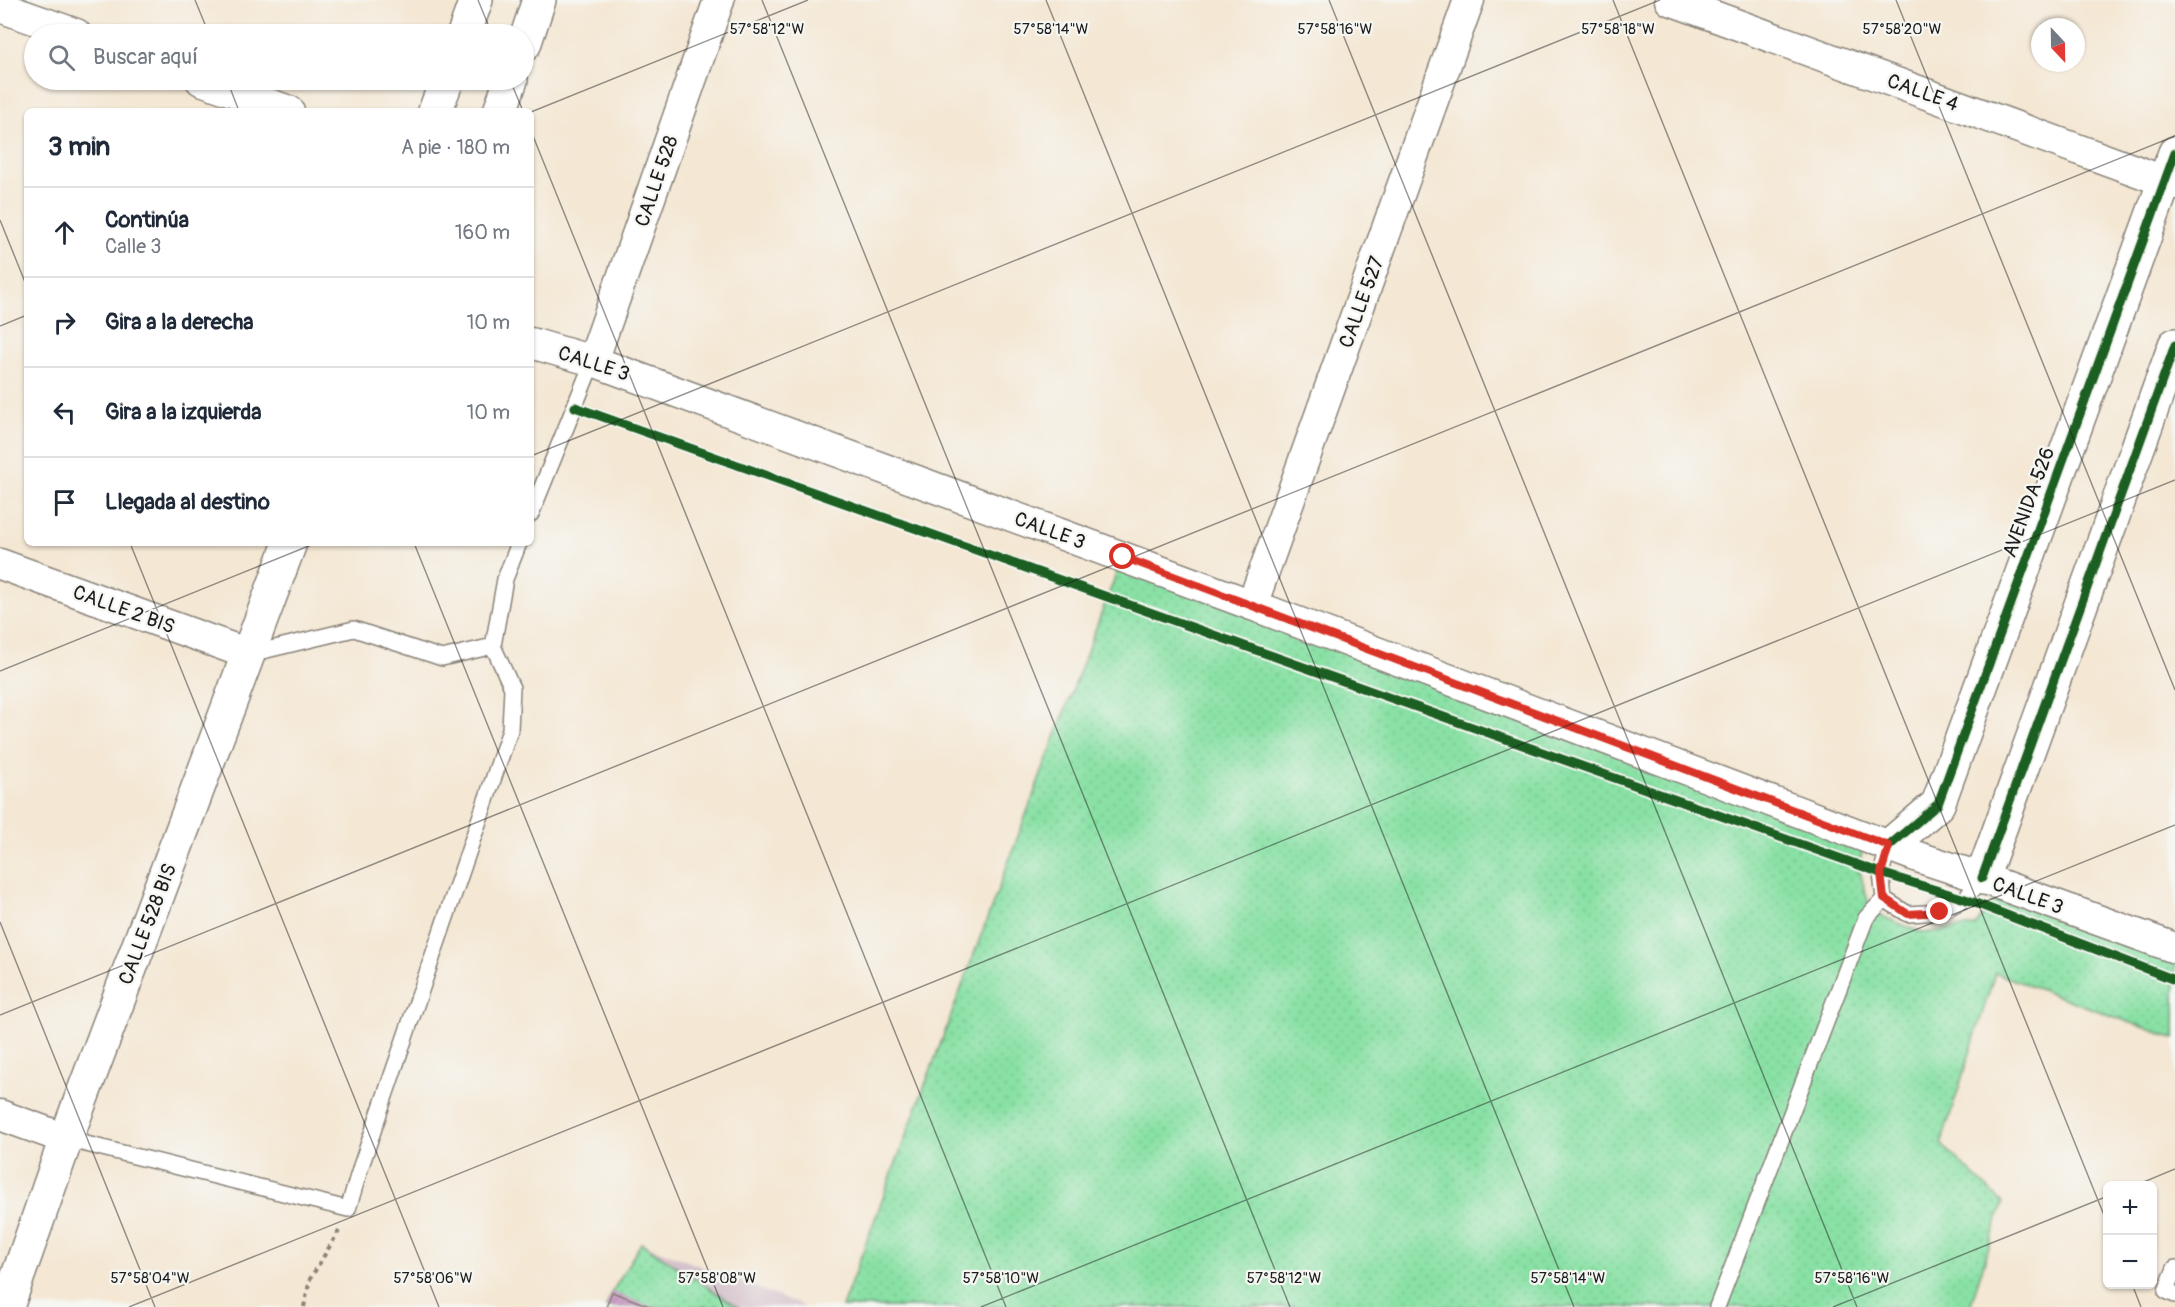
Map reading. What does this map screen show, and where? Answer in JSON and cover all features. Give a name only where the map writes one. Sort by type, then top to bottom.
[{"type":"main road","points":[[468,24],[476,0]]},
{"type":"main road","points":[[531,24],[539,0]]},
{"type":"main road","points":[[436,108],[443,90]]},
{"type":"main road","points":[[501,108],[507,90]]},
{"type":"main road","name":"AVENIDA 526","points":[[1889,846],[1938,804],[2172,173]]},
{"type":"main road","points":[[1982,878],[2175,345]]},
{"type":"main road","name":"CALLE 528 BIS","points":[[7,1307],[66,1139],[289,546]]},
{"type":"street","name":"CALLE 528","points":[[593,361],[719,0]]},
{"type":"street","name":"CALLE 527","points":[[1252,605],[1469,0]]},
{"type":"street","name":"CALLE 4","points":[[1670,0],[2172,173]]},
{"type":"street","points":[[0,7],[48,24]]},
{"type":"street","points":[[229,90],[280,108]]},
{"type":"street","name":"CALLE 3","points":[[534,344],[593,361],[1252,605],[1889,846],[2175,948]]},
{"type":"street","name":"CALLE 2 BIS","points":[[0,564],[248,654]]},
{"type":"street","points":[[0,1115],[66,1139]]},
{"type":"lane","points":[[534,507],[593,361]]},
{"type":"lane","points":[[66,1139],[348,1209],[510,730],[512,688],[493,646],[505,579],[518,546]]},
{"type":"lane","points":[[248,654],[354,629],[442,658],[493,646]]},
{"type":"lane","points":[[1717,1307],[1866,918],[1884,898],[1881,873],[1889,846]]},
{"type":"lane","points":[[1884,898],[1908,914],[1940,912],[1965,899],[1982,878]]},
{"type":"lane","points":[[2175,1268],[2166,1291],[2175,1295]]},
{"type":"path","points":[[304,1307],[310,1279],[334,1242],[348,1209]]},
{"type":"shaded area","points":[[641,1243],[805,1307],[606,1307],[612,1292]]},
{"type":"green space","points":[[1121,561],[1867,838],[1858,865],[1871,912],[1923,933],[1975,926],[2004,886],[2175,952],[2175,1039],[1995,973],[1941,1144],[2003,1203],[1970,1307],[842,1307]]},
{"type":"green space","points":[[641,1243],[738,1307],[606,1307],[612,1292]]},
{"type":"building","points":[[612,1292],[652,1307],[606,1307]]},
{"type":"cycle path","points":[[1889,846],[1938,804],[2175,153]]},
{"type":"cycle path","points":[[1982,878],[2175,345]]},
{"type":"cycle path","points":[[575,407],[1881,873],[1965,899],[2175,980]]},
{"type":"route","points":[[1123,557],[1889,846],[1881,873],[1884,898],[1908,914],[1940,912]]}]
